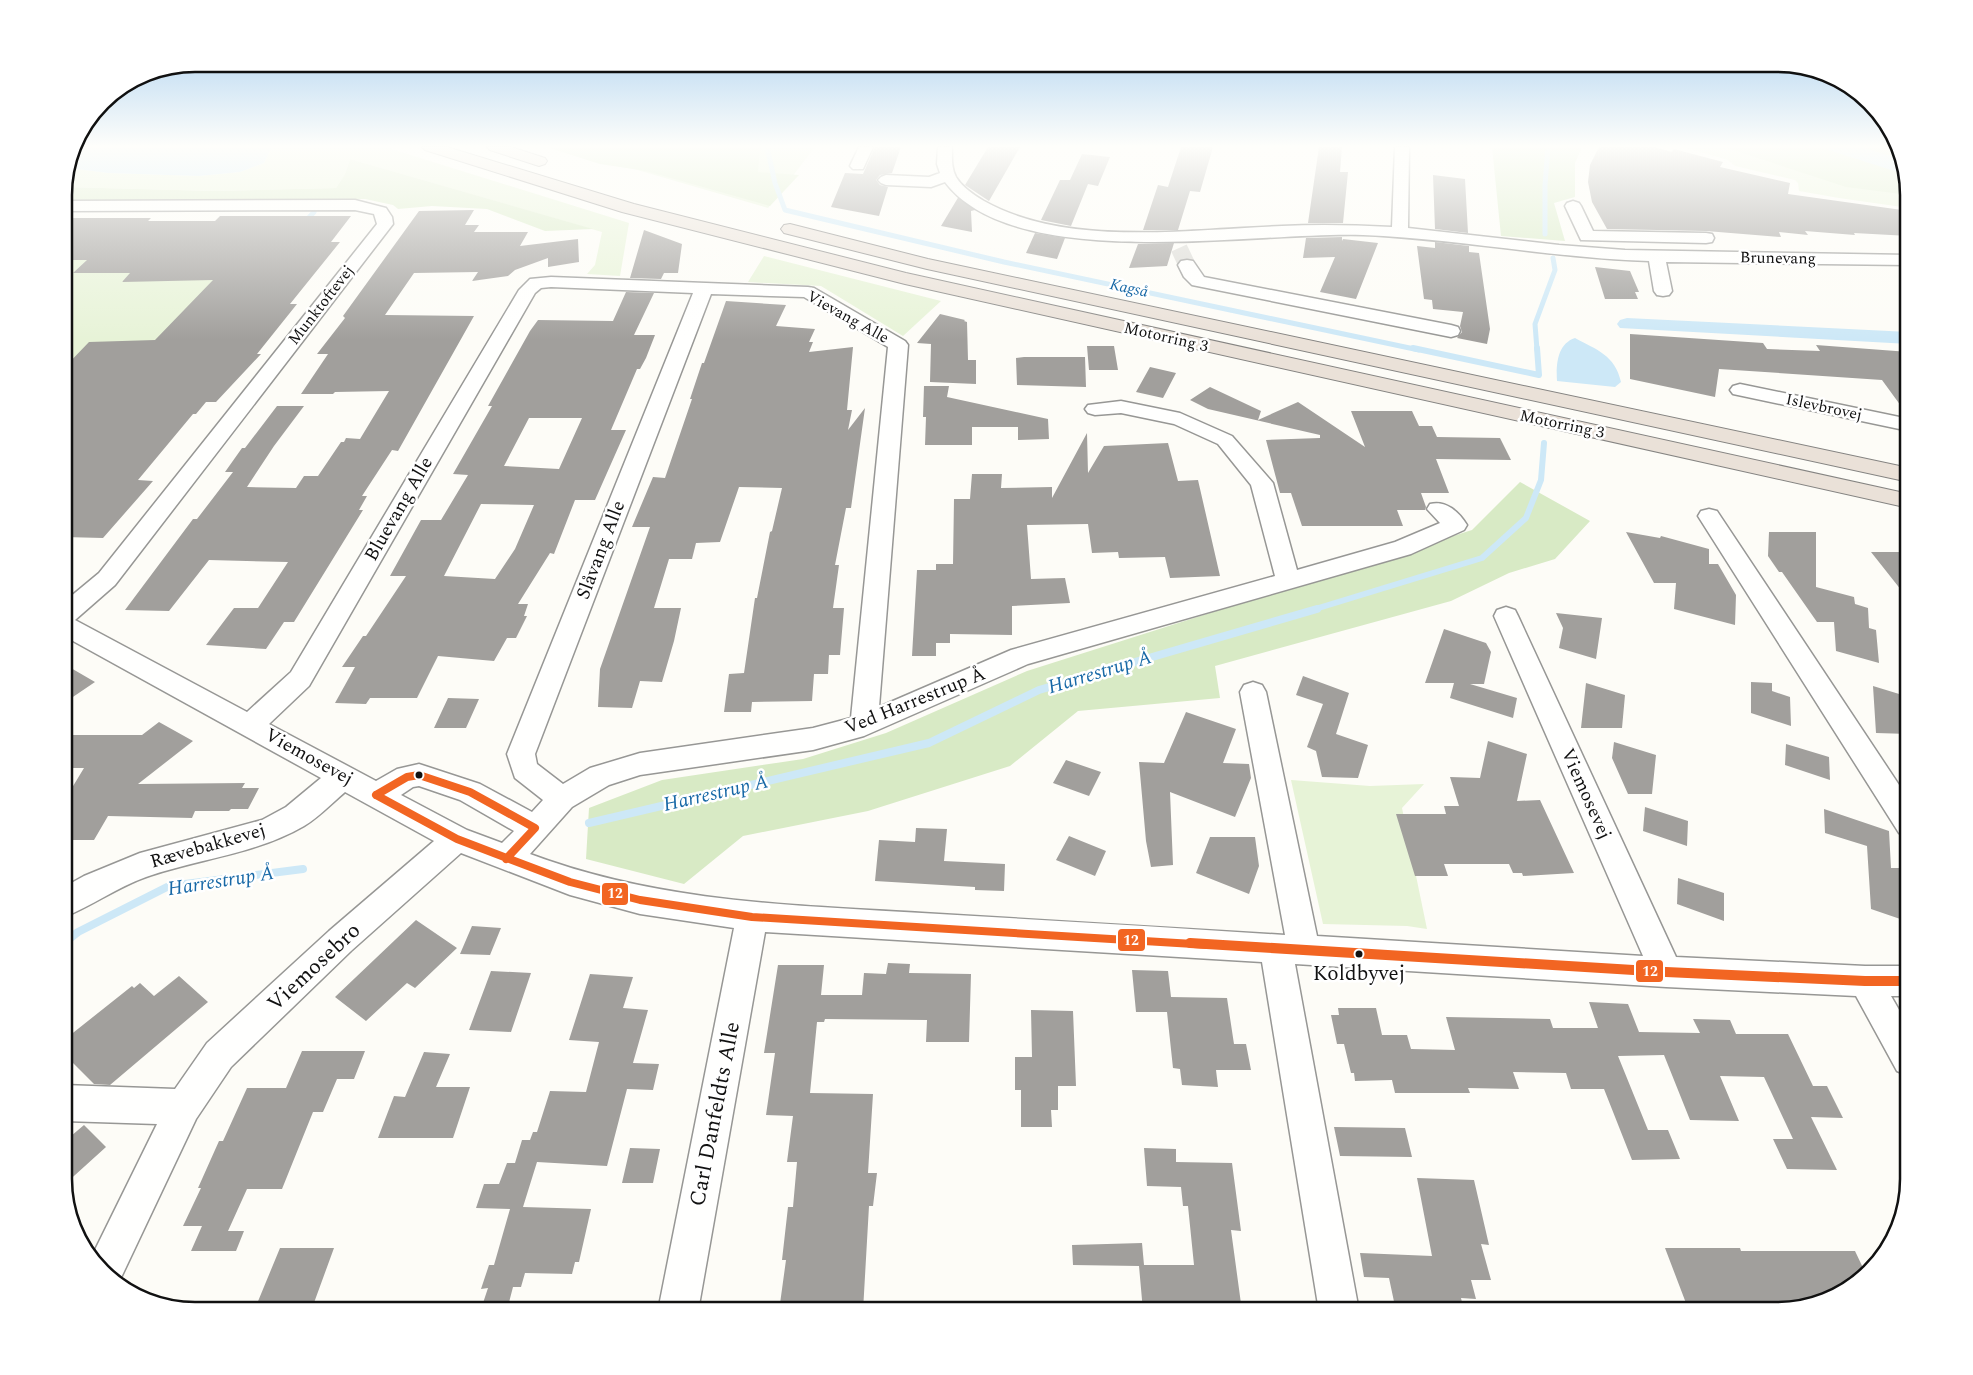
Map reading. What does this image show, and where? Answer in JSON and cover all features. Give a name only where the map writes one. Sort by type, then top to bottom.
[{"type":"highway","name":"Motorring 3","points":[[641,211],[905,278],[1900,499]]},
{"type":"highway","name":"Motorring 3","points":[[774,225],[927,264],[1900,473]]},
{"type":"street","name":"Munktoftevej","points":[[73,608],[107,579],[385,224],[384,217],[380,211]]},
{"type":"street","name":"Brunevang","points":[[990,211],[1032,225],[1090,235],[1176,242],[1303,229],[1400,232],[1524,246],[1651,255],[1900,260]]},
{"type":"street","points":[[1400,211],[1400,232]]},
{"type":"street","name":"Brunevang","points":[[1575,211],[1587,236],[1723,238]]},
{"type":"street","points":[[1633,237],[1651,255],[1663,291]]},
{"type":"street","points":[[1766,258],[1779,272]]},
{"type":"street","points":[[1187,265],[1193,277],[1198,281],[1451,332]]},
{"type":"street","name":"Vievang Alle","points":[[536,283],[808,292],[898,345],[864,725]]},
{"type":"street","name":"Bluevang Alle","points":[[250,725],[300,679],[528,290],[536,283]]},
{"type":"street","name":"Slåvang Alle","points":[[562,799],[524,770],[521,754],[704,288]]},
{"type":"street","name":"Islevbrovej","points":[[1740,390],[1900,423]]},
{"type":"street","points":[[1095,409],[1122,407],[1180,419],[1225,440],[1262,483],[1288,580]]},
{"type":"street","name":"Ved Harrestrup Å","points":[[506,859],[562,799],[600,776],[640,764],[813,738],[864,725],[1020,657],[1403,548],[1456,525],[1438,509]]},
{"type":"street","points":[[1709,516],[1900,810]]},
{"type":"street","name":"Viemosevej","points":[[1506,616],[1666,972]]},
{"type":"street","name":"Viemosevej","points":[[73,630],[457,839],[570,882],[640,900],[752,917],[1666,972],[1900,981]]},
{"type":"street","points":[[1253,692],[1338,1302]]},
{"type":"street","points":[[376,795],[407,777],[418,775],[470,792],[534,828]]},
{"type":"street","name":"Rævebakkevej","points":[[73,897],[94,885],[140,866],[269,830],[296,816],[344,776]]},
{"type":"street","name":"Viemosebro","points":[[107,1265],[184,1107],[219,1055],[340,941],[457,839]]},
{"type":"street","name":"Carl Danfeldts Alle","points":[[680,1302],[752,917]]},
{"type":"street","points":[[1865,981],[1900,1043]]},
{"type":"street","points":[[73,1103],[184,1107]]},
{"type":"green space","points":[[493,211],[531,211],[593,229],[545,231]]},
{"type":"green space","points":[[530,211],[591,211],[629,223],[620,276],[587,274],[595,265],[602,232]]},
{"type":"green space","points":[[1498,211],[1556,211],[1565,241],[1501,236]]},
{"type":"green space","points":[[270,252],[171,360],[73,361],[73,256]]},
{"type":"green space","points":[[764,256],[941,301],[903,336],[821,286],[748,282]]},
{"type":"green space","points":[[1520,482],[1590,521],[1555,559],[1509,573],[1451,601],[1215,666],[1220,698],[1078,711],[1010,766],[868,811],[743,836],[684,884],[586,859],[589,808],[662,780],[803,759],[886,733],[1027,671],[1472,530]]},
{"type":"green space","points":[[1291,780],[1370,786],[1424,784],[1402,808],[1427,929],[1407,926],[1323,924]]},
{"type":"water","points":[[1575,338],[1598,350],[1610,359],[1621,382],[1615,387],[1557,381],[1557,368],[1561,350],[1564,345]]},
{"type":"building","points":[[419,211],[473,211],[465,225],[479,225],[474,232],[528,232],[520,246],[578,239],[579,262],[548,267],[548,258],[515,270],[508,276],[472,281],[478,272],[414,273],[385,315],[474,316],[398,451],[392,450],[362,496],[367,496],[359,510],[363,510],[294,622],[284,622],[266,649],[206,645],[234,608],[258,608],[288,562],[209,560],[169,611],[125,610],[193,519],[197,519],[233,472],[225,472],[277,406],[304,406],[274,446],[247,487],[296,488],[304,476],[318,476],[341,442],[344,442],[346,438],[360,439],[389,391],[301,394],[328,354],[317,354],[345,318],[343,316]]},
{"type":"building","points":[[853,211],[880,211],[879,216]]},
{"type":"building","points":[[950,211],[971,211],[972,232],[941,226]]},
{"type":"building","points":[[1045,211],[1077,211],[1071,226],[1041,220]]},
{"type":"building","points":[[1149,211],[1184,211],[1178,230],[1143,230]]},
{"type":"building","points":[[1310,211],[1344,211],[1343,223],[1308,223]]},
{"type":"building","points":[[1434,211],[1467,211],[1468,233],[1435,229]]},
{"type":"building","points":[[1597,211],[1900,211],[1900,236],[1854,233],[1855,235],[1805,231],[1808,235],[1779,232],[1781,237],[1706,231],[1607,229]]},
{"type":"building","points":[[220,216],[351,216],[331,242],[340,242],[290,304],[297,304],[257,354],[261,354],[216,402],[206,402],[196,414],[193,414],[138,480],[153,481],[103,538],[73,537],[73,359],[89,342],[155,340],[213,280],[122,282],[130,273],[73,273],[87,260],[73,260],[73,218],[151,218],[148,221],[215,221]]},
{"type":"building","points":[[644,230],[682,244],[678,273],[664,273],[661,279],[630,278]]},
{"type":"building","points":[[1035,233],[1065,238],[1057,259],[1026,253]]},
{"type":"building","points":[[1342,237],[1342,241],[1343,239],[1378,243],[1356,299],[1320,292],[1335,257],[1303,258],[1306,238]]},
{"type":"building","points":[[1435,242],[1469,246],[1469,252],[1479,253],[1490,329],[1487,344],[1457,338],[1462,332],[1460,326],[1463,312],[1433,309],[1432,300],[1424,299],[1417,246],[1435,248]]},
{"type":"building","points":[[1174,243],[1167,266],[1129,268],[1138,244]]},
{"type":"building","points":[[1595,267],[1630,271],[1639,292],[1635,292],[1638,299],[1605,299]]},
{"type":"building","points":[[626,292],[654,293],[634,335],[655,335],[646,358],[640,369],[637,369],[611,430],[626,430],[595,500],[575,500],[554,554],[550,553],[518,604],[528,604],[524,616],[527,616],[516,638],[507,638],[494,661],[438,656],[417,698],[370,698],[366,704],[335,703],[355,667],[342,667],[363,636],[366,636],[406,576],[390,576],[421,520],[441,520],[468,475],[453,474],[492,406],[488,406],[538,320],[613,321]],"holes":[[[529,418],[582,418],[559,469],[504,466]],[[481,504],[534,505],[515,549],[495,579],[444,576]]]},
{"type":"building","points":[[726,301],[786,305],[776,326],[815,329],[809,342],[813,342],[809,352],[853,347],[847,410],[852,410],[848,430],[865,408],[851,508],[846,508],[835,565],[839,565],[833,608],[844,608],[840,655],[829,655],[828,674],[814,674],[812,701],[752,702],[751,712],[724,712],[729,674],[744,673],[755,598],[757,598],[770,532],[772,531],[782,488],[739,487],[720,542],[696,543],[692,559],[669,559],[654,608],[681,608],[662,682],[640,681],[632,708],[598,707],[600,669],[650,527],[632,527],[653,477],[665,478],[692,399],[690,399],[702,363],[704,363]]},
{"type":"building","points":[[940,314],[967,322],[968,360],[976,360],[976,384],[930,382],[931,344],[917,343]]},
{"type":"building","points":[[1630,334],[1763,343],[1767,349],[1820,351],[1816,345],[1900,351],[1900,405],[1882,380],[1719,369],[1715,397],[1630,379]]},
{"type":"building","points":[[1087,346],[1114,346],[1118,370],[1089,370]]},
{"type":"building","points":[[1085,357],[1086,387],[1017,385],[1016,358]]},
{"type":"building","points":[[1150,367],[1176,373],[1163,398],[1136,392]]},
{"type":"building","points":[[924,386],[949,386],[947,397],[1048,419],[1049,439],[1018,440],[1018,427],[972,427],[972,445],[925,445],[926,417],[923,417]]},
{"type":"building","points":[[1210,387],[1261,411],[1258,420],[1298,402],[1365,447],[1351,411],[1412,411],[1419,426],[1432,426],[1437,437],[1500,438],[1511,460],[1436,459],[1449,493],[1421,493],[1426,507],[1425,510],[1397,510],[1403,526],[1302,526],[1291,493],[1280,493],[1266,440],[1320,438],[1320,435],[1208,409],[1190,400]]},
{"type":"building","points":[[1087,433],[1088,473],[1104,446],[1168,443],[1178,481],[1198,480],[1220,576],[1170,578],[1165,557],[1119,558],[1118,552],[1092,553],[1088,524],[1027,525],[1031,579],[1065,578],[1070,603],[1012,606],[1012,635],[950,634],[950,643],[936,643],[936,656],[912,656],[917,570],[936,570],[936,564],[953,564],[954,499],[970,499],[972,474],[1002,474],[1001,488],[1052,487],[1052,498]]},
{"type":"building","points":[[1626,532],[1660,538],[1661,536],[1709,549],[1709,564],[1718,564],[1736,595],[1735,625],[1674,609],[1676,583],[1654,583]]},
{"type":"building","points":[[1769,532],[1816,532],[1816,587],[1854,597],[1855,604],[1868,608],[1869,628],[1876,630],[1879,663],[1836,651],[1834,622],[1817,622],[1782,572],[1779,572],[1768,556]]},
{"type":"building","points":[[1871,552],[1900,552],[1900,589]]},
{"type":"building","points":[[1556,613],[1602,618],[1596,659],[1559,648],[1563,628]]},
{"type":"building","points":[[1444,629],[1486,643],[1491,652],[1484,684],[1470,684],[1517,698],[1513,718],[1450,698],[1454,683],[1425,683]]},
{"type":"building","points":[[73,669],[95,682],[73,697]]},
{"type":"building","points":[[1303,676],[1349,693],[1336,734],[1368,745],[1358,778],[1322,777],[1316,751],[1307,747],[1323,704],[1296,695]]},
{"type":"building","points":[[1751,682],[1772,683],[1772,691],[1790,697],[1791,726],[1751,713]]},
{"type":"building","points":[[1586,683],[1625,695],[1622,728],[1581,728]]},
{"type":"building","points":[[1873,686],[1900,694],[1900,734],[1876,733]]},
{"type":"building","points":[[448,698],[479,699],[466,728],[434,728]]},
{"type":"building","points":[[1186,712],[1236,729],[1223,763],[1249,764],[1251,778],[1235,817],[1170,792],[1173,865],[1151,867],[1146,841],[1139,762],[1164,763]]},
{"type":"building","points":[[159,722],[193,741],[138,784],[245,783],[242,788],[259,788],[248,809],[195,811],[192,818],[108,816],[94,840],[73,840],[73,786],[84,768],[73,768],[73,735],[142,735]]},
{"type":"building","points":[[1488,741],[1527,754],[1517,801],[1540,800],[1574,873],[1523,876],[1522,873],[1513,873],[1509,864],[1444,864],[1448,876],[1415,876],[1396,814],[1446,814],[1444,806],[1459,806],[1450,777],[1480,778]]},
{"type":"building","points":[[1614,742],[1656,755],[1652,794],[1628,794],[1612,758]]},
{"type":"building","points":[[1786,744],[1829,757],[1830,780],[1785,765]]},
{"type":"building","points":[[1066,760],[1101,772],[1089,796],[1053,783]]},
{"type":"building","points":[[1645,807],[1688,821],[1687,846],[1643,831]]},
{"type":"building","points":[[1824,809],[1889,831],[1891,868],[1900,868],[1900,919],[1871,909],[1867,846],[1825,833]]},
{"type":"building","points":[[916,828],[947,829],[944,861],[1005,864],[1004,891],[975,890],[975,887],[875,881],[879,840],[915,842]]},
{"type":"building","points":[[1069,836],[1106,851],[1095,876],[1056,860]]},
{"type":"building","points":[[1210,837],[1255,837],[1259,866],[1249,894],[1196,873]]},
{"type":"building","points":[[1678,878],[1724,893],[1724,921],[1677,904]]},
{"type":"building","points":[[416,920],[457,948],[415,988],[407,983],[366,1021],[335,997]]},
{"type":"building","points":[[472,926],[501,928],[490,955],[460,954]]},
{"type":"building","points":[[888,963],[910,964],[909,973],[971,974],[969,1042],[926,1042],[927,1020],[825,1019],[824,1022],[817,1022],[810,1093],[873,1094],[868,1173],[877,1173],[873,1206],[869,1206],[864,1302],[780,1302],[786,1260],[782,1260],[788,1207],[793,1207],[797,1162],[787,1162],[793,1116],[766,1115],[775,1053],[764,1053],[778,965],[824,965],[821,995],[862,995],[864,973],[886,974]]},
{"type":"building","points":[[1132,970],[1168,971],[1171,997],[1227,998],[1234,1044],[1246,1044],[1251,1070],[1216,1070],[1218,1087],[1182,1085],[1180,1069],[1173,1068],[1167,1012],[1136,1012]]},
{"type":"building","points":[[491,971],[531,973],[511,1032],[469,1030]]},
{"type":"building","points":[[590,974],[633,977],[623,1008],[648,1010],[633,1063],[659,1064],[653,1090],[627,1089],[607,1166],[537,1162],[523,1207],[591,1209],[579,1262],[575,1262],[572,1274],[525,1273],[521,1287],[513,1287],[509,1302],[483,1302],[488,1288],[481,1289],[489,1265],[494,1265],[510,1209],[476,1208],[484,1184],[499,1184],[507,1163],[515,1163],[522,1140],[530,1140],[533,1132],[537,1132],[550,1091],[586,1092],[599,1042],[569,1040]]},
{"type":"building","points":[[179,976],[208,1002],[110,1085],[94,1084],[73,1063],[73,1033],[132,986],[134,988],[140,983],[154,996]]},
{"type":"building","points":[[1589,1002],[1628,1004],[1639,1032],[1700,1033],[1693,1019],[1730,1020],[1736,1034],[1788,1034],[1813,1086],[1827,1086],[1843,1118],[1811,1117],[1837,1170],[1787,1169],[1773,1139],[1793,1139],[1764,1077],[1720,1076],[1739,1121],[1690,1120],[1664,1055],[1618,1056],[1648,1130],[1668,1130],[1680,1159],[1632,1160],[1604,1089],[1571,1089],[1566,1073],[1513,1072],[1519,1089],[1468,1088],[1470,1093],[1395,1093],[1392,1080],[1355,1081],[1354,1073],[1351,1073],[1344,1044],[1337,1044],[1331,1015],[1339,1015],[1338,1008],[1376,1008],[1382,1035],[1407,1035],[1411,1049],[1455,1050],[1446,1017],[1550,1019],[1553,1028],[1598,1028]]},
{"type":"building","points":[[1031,1010],[1073,1011],[1076,1086],[1058,1086],[1058,1110],[1051,1110],[1052,1127],[1021,1127],[1021,1090],[1015,1090],[1015,1057],[1032,1057]]},
{"type":"building","points":[[302,1051],[365,1051],[354,1079],[337,1079],[323,1112],[313,1112],[282,1189],[247,1189],[228,1231],[244,1231],[236,1251],[191,1251],[202,1226],[183,1226],[201,1188],[198,1188],[219,1141],[223,1141],[247,1088],[286,1088]]},
{"type":"building","points":[[424,1052],[450,1054],[436,1087],[470,1087],[453,1138],[378,1138],[394,1096],[405,1097]]},
{"type":"building","points":[[84,1125],[106,1147],[73,1177],[73,1134]]},
{"type":"building","points":[[1334,1127],[1405,1128],[1412,1157],[1340,1156]]},
{"type":"building","points":[[630,1148],[660,1149],[653,1183],[622,1183]]},
{"type":"building","points":[[1144,1148],[1176,1149],[1176,1162],[1232,1163],[1241,1231],[1231,1230],[1241,1302],[1142,1302],[1139,1266],[1073,1265],[1072,1245],[1142,1243],[1144,1265],[1194,1265],[1188,1206],[1183,1206],[1181,1187],[1147,1186]]},
{"type":"building","points":[[1417,1178],[1474,1180],[1489,1245],[1481,1244],[1491,1280],[1471,1280],[1476,1299],[1461,1298],[1462,1302],[1394,1302],[1389,1278],[1364,1277],[1360,1253],[1432,1256]]},
{"type":"building","points":[[280,1248],[334,1248],[314,1302],[258,1302]]},
{"type":"building","points":[[1665,1248],[1740,1248],[1741,1251],[1855,1251],[1863,1268],[1846,1282],[1832,1290],[1794,1301],[1686,1302]]},
{"type":"waterway","name":"Kagså","points":[[790,211],[1004,262],[1419,350]]},
{"type":"waterway","name":"Harrestrup Å","points":[[1545,211],[1545,234]]},
{"type":"waterway","points":[[305,222],[314,212]]},
{"type":"waterway","name":"Harrestrup Å","points":[[1537,350],[1535,324],[1555,270],[1553,258]]},
{"type":"waterway","points":[[1627,324],[1900,338]]},
{"type":"waterway","name":"Kagså","points":[[1413,348],[1539,375],[1537,348]]},
{"type":"waterway","name":"Harrestrup Å","points":[[1312,610],[1482,558],[1526,518],[1541,480],[1544,443]]},
{"type":"waterway","name":"Harrestrup Å","points":[[589,823],[929,743],[1039,690],[1317,609]]},
{"type":"waterway","name":"Harrestrup Å","points":[[73,936],[169,886],[303,869]]},
{"type":"tunnel","points":[[1179,248],[1187,265]]},
{"type":"transit line","name":"12","points":[[376,795],[407,777],[419,775],[470,792],[535,828],[506,859]]},
{"type":"transit line","name":"12","points":[[376,795],[457,839],[570,882],[640,900],[752,917],[1666,972],[1900,981]]},
{"type":"place","name":"Koldbyvej","points":[[1359,954]]}]
